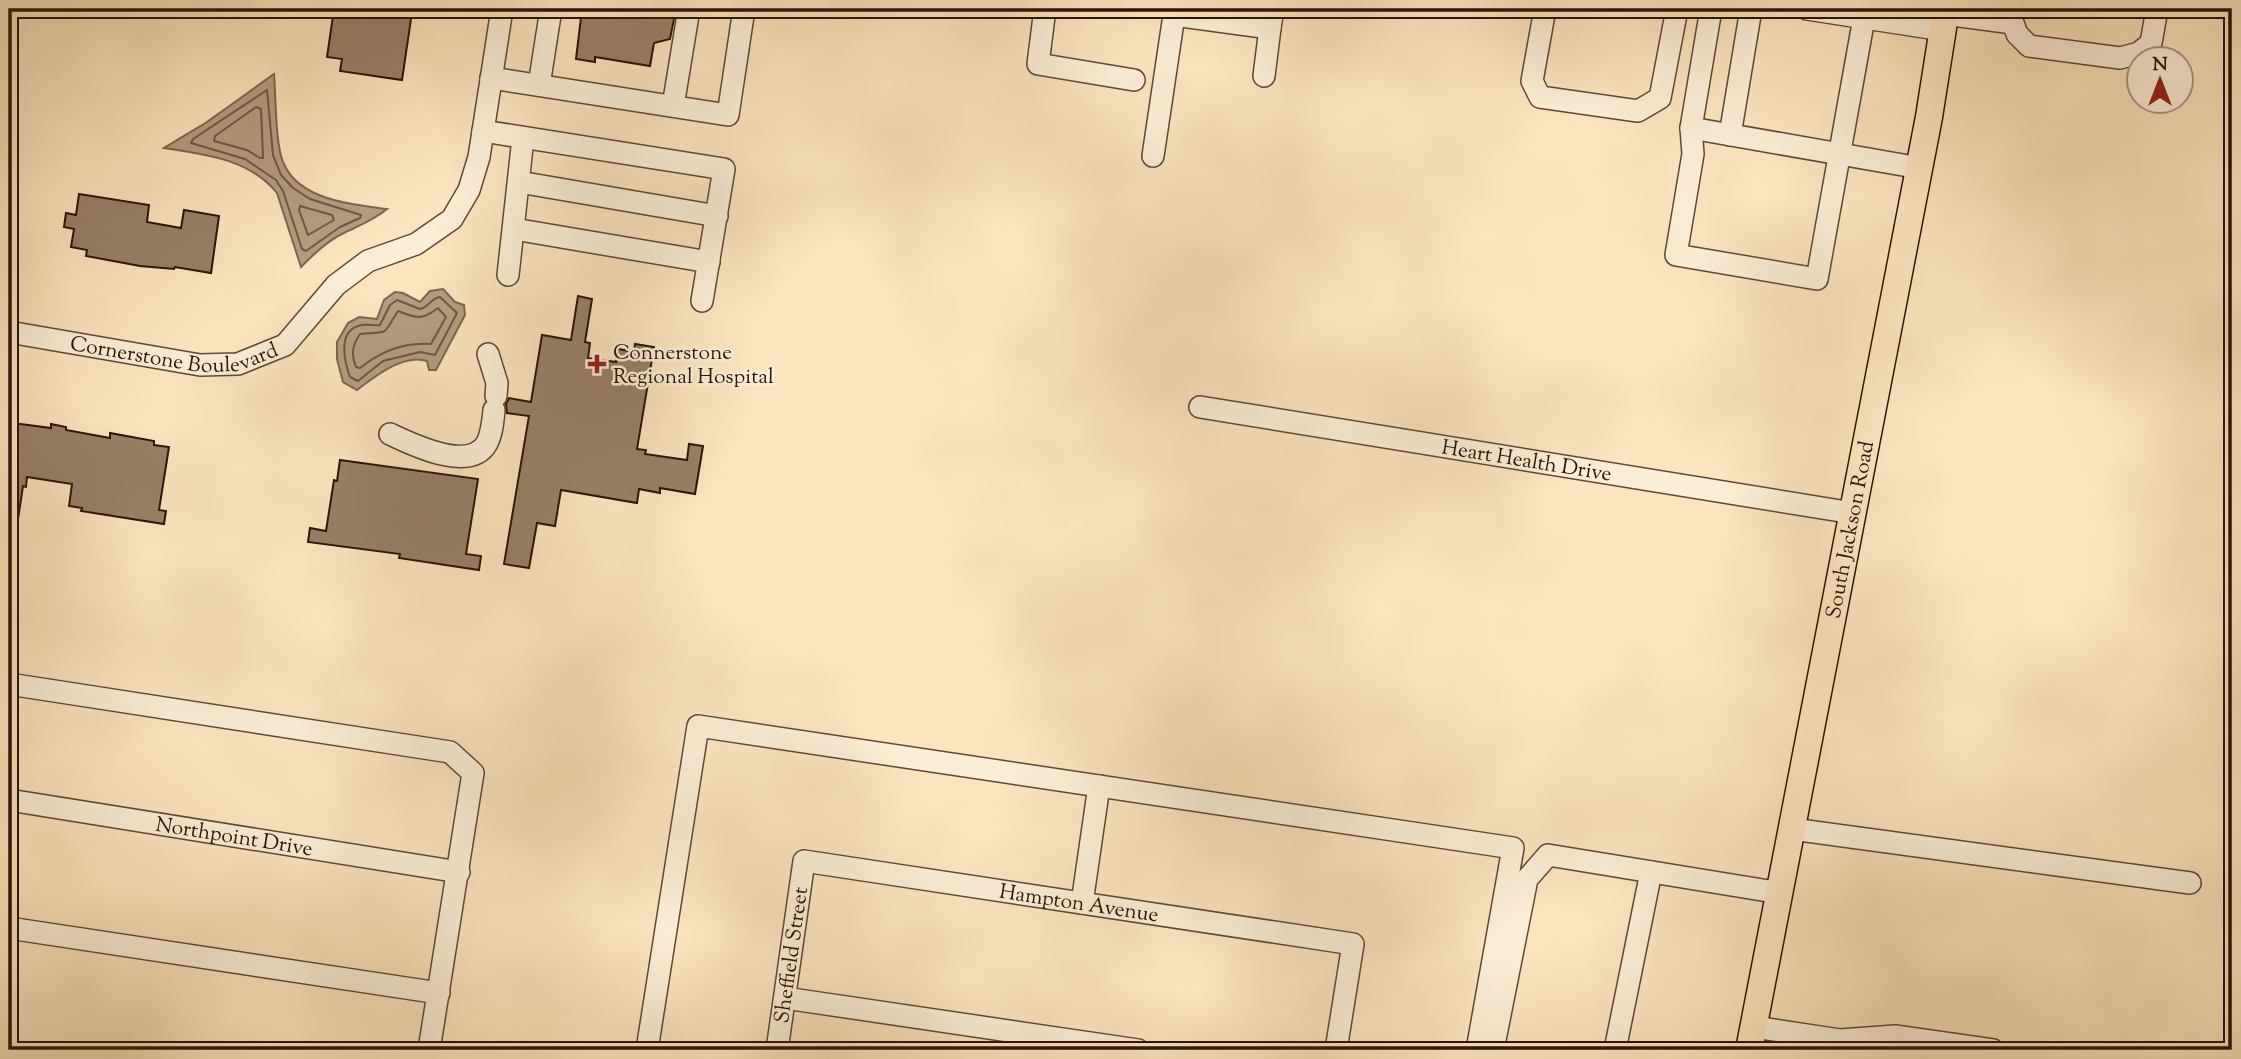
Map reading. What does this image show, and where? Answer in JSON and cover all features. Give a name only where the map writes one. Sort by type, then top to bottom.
[{"type":"main road","name":"South Jackson Road","points":[[1752,1039],[1920,167],[1944,18]]},
{"type":"street","name":"Cornerstone Boulevard","points":[[9,332],[200,365],[238,364],[285,345],[336,285],[368,261],[416,244],[452,219],[469,190],[479,158],[502,9]]},
{"type":"street","points":[[539,85],[551,9]]},
{"type":"street","points":[[673,106],[689,9]]},
{"type":"street","points":[[491,78],[727,115],[744,9]]},
{"type":"street","points":[[1045,9],[1038,64],[1133,80]]},
{"type":"street","points":[[1545,9],[1532,81],[1540,97],[1638,111],[1660,98],[1677,9]]},
{"type":"street","points":[[1711,9],[1691,128],[1693,153],[1676,255],[1817,279],[1839,154],[1871,15]]},
{"type":"street","points":[[1730,135],[1751,9]]},
{"type":"street","points":[[1807,9],[1944,18],[2014,16],[2017,34],[2029,46],[2120,58],[2139,53],[2151,43],[2157,9]]},
{"type":"street","points":[[1153,156],[1175,12],[1272,18],[1264,76]]},
{"type":"street","points":[[1670,44],[1704,50]]},
{"type":"street","points":[[1691,128],[1920,167]]},
{"type":"street","points":[[483,131],[724,169],[702,301]]},
{"type":"street","points":[[509,275],[523,138]]},
{"type":"street","points":[[519,182],[717,216]]},
{"type":"street","points":[[513,229],[709,262]]},
{"type":"street","points":[[390,434],[420,449],[448,455],[470,456],[486,446],[492,431],[497,383],[488,354]]},
{"type":"street","name":"Heart Health Drive","points":[[1200,407],[1853,513]]},
{"type":"street","points":[[9,684],[450,752],[473,773],[429,1050]]},
{"type":"street","points":[[647,1050],[698,726],[1513,848],[1477,1050]]},
{"type":"street","points":[[1082,903],[1099,786]]},
{"type":"street","name":"Northpoint Drive","points":[[9,800],[459,872]]},
{"type":"street","points":[[1792,829],[2190,883]]},
{"type":"street","points":[[1493,1050],[1527,879],[1548,855],[1780,893]]},
{"type":"street","name":"Hampton Avenue","points":[[804,861],[1353,944],[1336,1050]]},
{"type":"street","name":"Sheffield Street","points":[[777,1050],[804,861]]},
{"type":"street","points":[[1615,1050],[1651,872]]},
{"type":"street","points":[[9,928],[439,993]]},
{"type":"street","points":[[785,998],[1138,1050]]},
{"type":"street","points":[[1752,1039],[1840,1040],[1895,1036],[1993,1050]]},
{"type":"water","points":[[274,74],[278,137],[287,171],[310,191],[325,197],[387,209],[332,240],[301,267],[277,193],[266,182],[254,172],[225,160],[164,148],[207,122]]},
{"type":"water","points":[[443,289],[455,302],[464,305],[465,315],[436,370],[429,370],[427,361],[409,360],[390,368],[357,390],[343,382],[337,359],[337,342],[348,323],[359,317],[377,319],[384,300],[395,292],[420,302],[430,291]]},
{"type":"building","points":[[334,9],[391,9],[412,12],[402,80],[340,71],[342,59],[327,57]]},
{"type":"building","points":[[582,9],[676,9],[670,39],[654,43],[650,66],[595,57],[595,62],[576,59]]},
{"type":"building","points":[[79,194],[149,205],[147,222],[181,228],[184,210],[219,216],[211,273],[175,267],[140,266],[86,256],[87,250],[71,247],[74,229],[64,227],[66,213],[76,215]]},
{"type":"building","points":[[578,296],[592,299],[585,342],[590,343],[588,358],[616,362],[618,349],[634,352],[635,344],[654,347],[637,449],[646,450],[645,454],[687,460],[689,444],[703,446],[695,494],[660,488],[660,493],[639,489],[637,503],[561,490],[555,526],[537,523],[529,568],[504,564],[529,416],[507,413],[506,404],[509,398],[531,402],[542,335],[571,340]]},
{"type":"building","points":[[13,423],[51,428],[51,424],[66,427],[66,430],[110,438],[110,433],[154,441],[154,445],[169,447],[159,510],[166,511],[164,524],[81,511],[82,508],[69,506],[72,484],[27,477],[26,487],[23,486],[17,526],[9,526],[9,426],[13,426]]},
{"type":"building","points":[[340,460],[478,479],[466,554],[481,556],[479,570],[399,558],[400,554],[308,542],[310,528],[326,531]]},
{"type":"place","name":"Connerstone Regional Hospital","points":[[597,364]]}]
